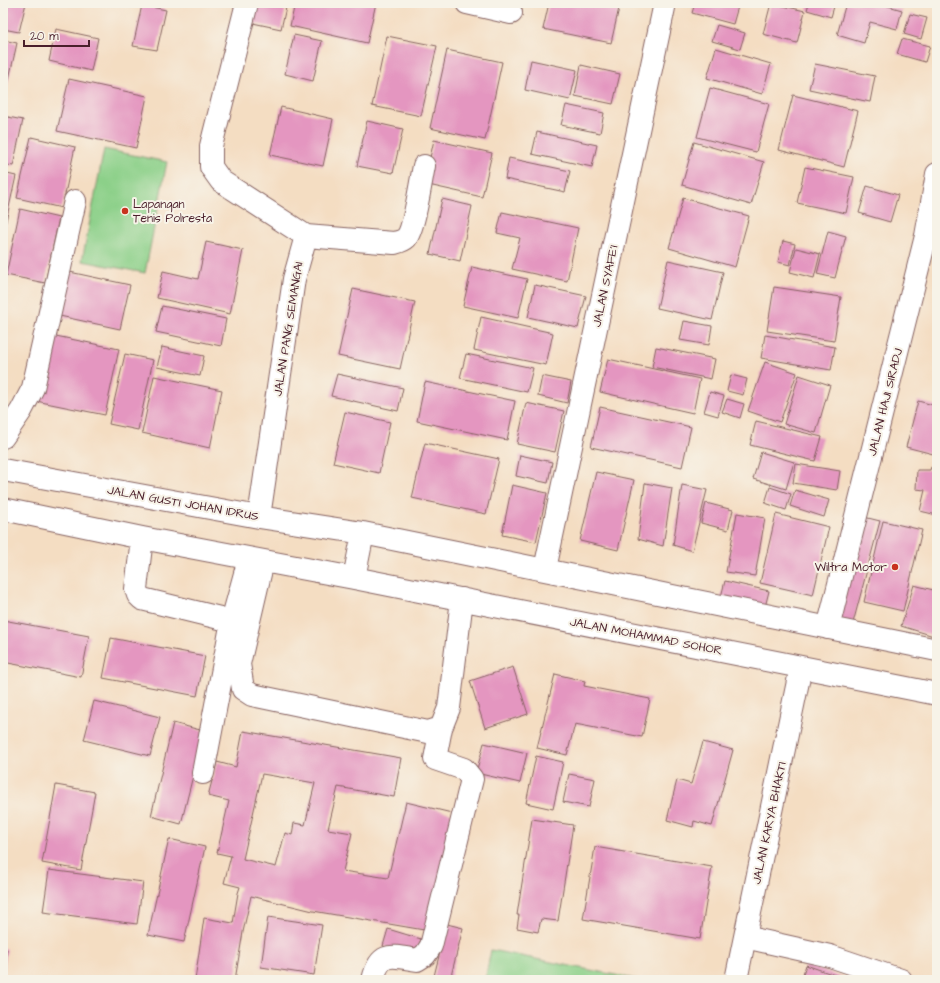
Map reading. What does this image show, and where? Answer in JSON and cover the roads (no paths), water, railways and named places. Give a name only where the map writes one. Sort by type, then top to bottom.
[{"type":"street","points":[[247,3],[211,146],[211,167],[221,180],[306,236],[394,243],[406,238],[411,228],[424,166]]},
{"type":"street","points":[[467,3],[511,13]]},
{"type":"street","name":"JALAN SYAFE'I","points":[[545,569],[665,3]]},
{"type":"street","name":"JALAN HAJI SIRADJ","points":[[828,628],[926,236],[937,174]]},
{"type":"street","points":[[3,437],[21,410],[33,388],[75,201]]},
{"type":"street","name":"JALAN PANG SEMANGAI","points":[[259,516],[294,279],[306,236]]},
{"type":"street","name":"JALAN GUSTI JOHAN IDRUS","points":[[3,470],[363,533]]},
{"type":"street","points":[[3,509],[142,538],[354,578],[363,533],[937,650]]},
{"type":"street","points":[[142,538],[136,588],[142,599],[232,621]]},
{"type":"street","points":[[203,773],[232,621],[256,560]]},
{"type":"street","points":[[256,560],[239,664],[243,689],[252,695],[428,732],[441,728]]},
{"type":"street","name":"JALAN MOHAMMAD SOHOR","points":[[354,578],[937,694]]},
{"type":"street","points":[[373,980],[376,969],[382,959],[390,955],[417,960],[425,955],[430,946],[472,779],[464,768],[435,759],[441,728],[449,708],[462,599]]},
{"type":"street","name":"JALAN KARYA BHAKTI","points":[[736,980],[801,667]]},
{"type":"street","points":[[745,937],[830,956],[901,980]]},
{"type":"place","name":"Lapangan Tenis Polresta","points":[[125,211]]},
{"type":"place","name":"Wiltra Motor","points":[[895,567]]}]
